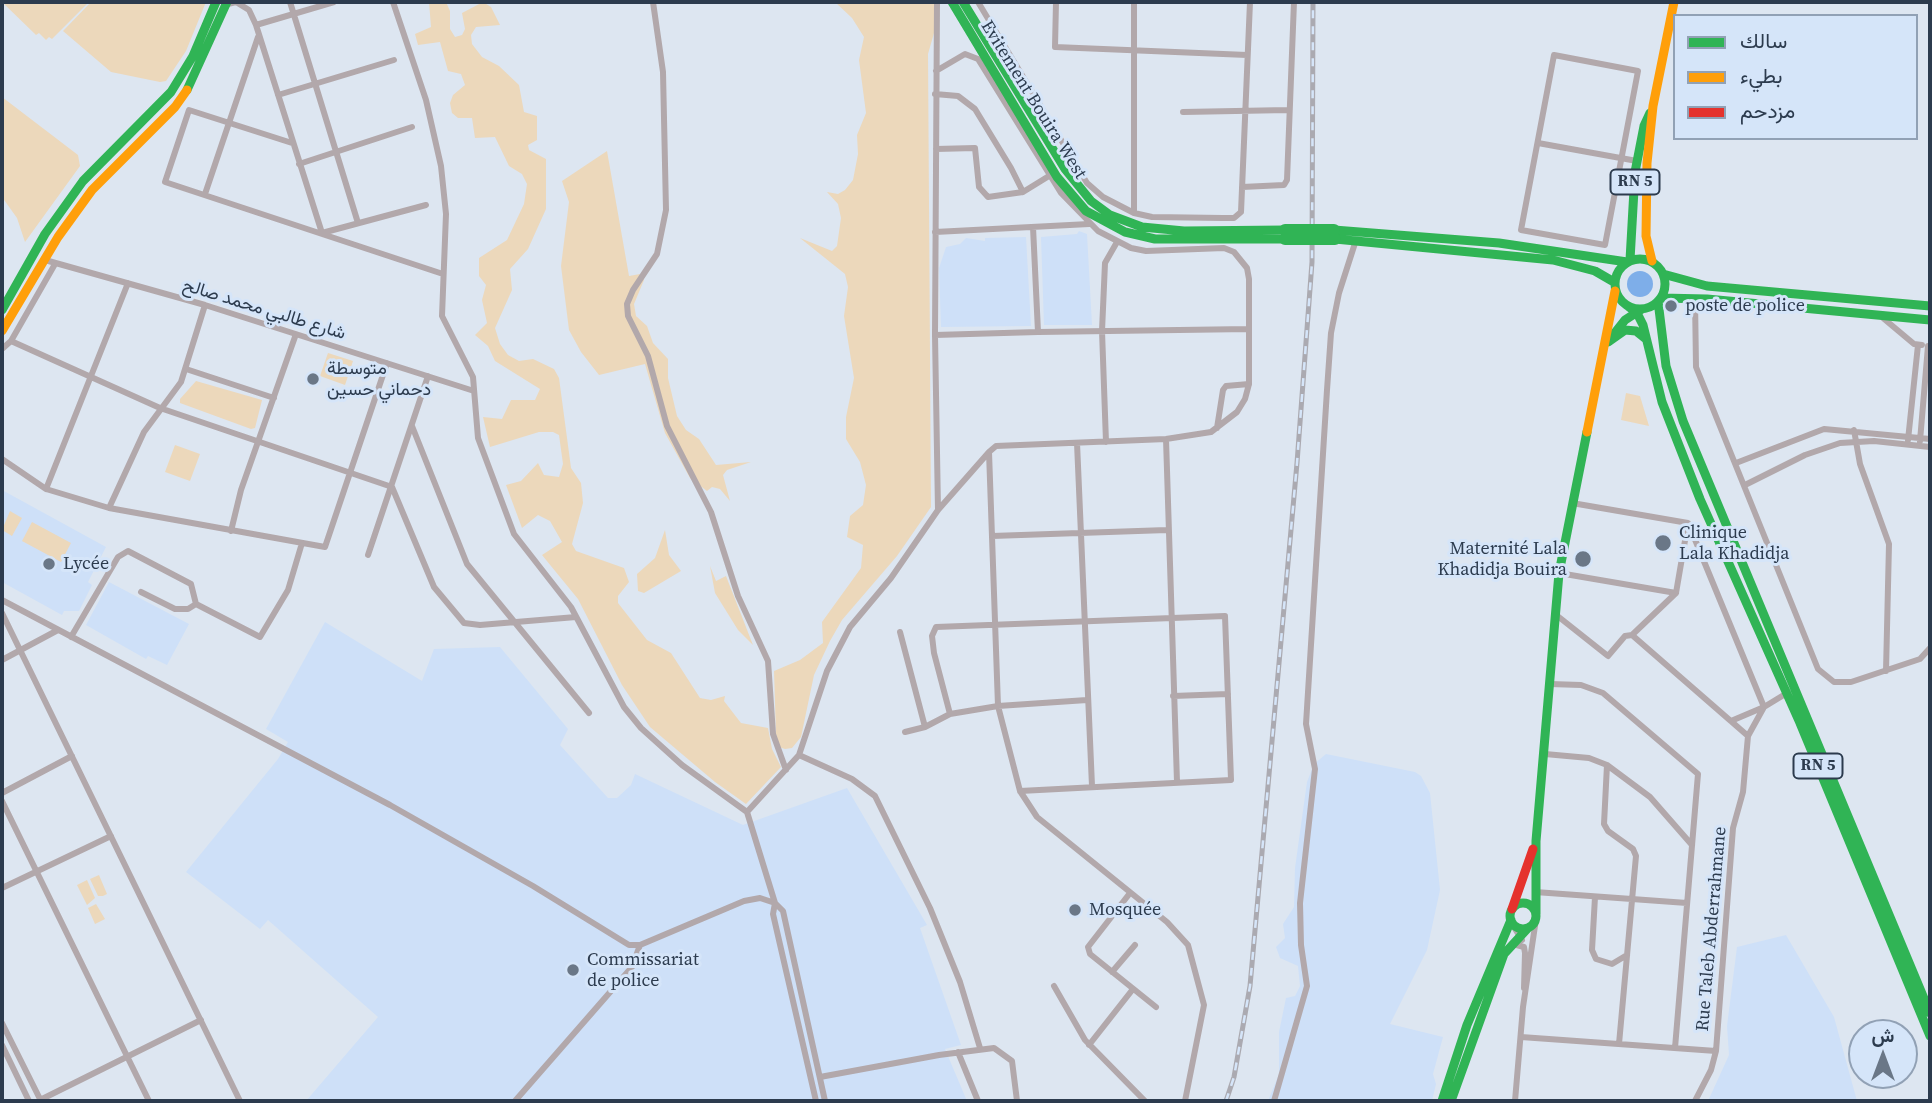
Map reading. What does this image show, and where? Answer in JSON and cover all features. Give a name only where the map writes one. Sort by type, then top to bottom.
[{"type":"main road","name":"RN 5","points":[[1651,261],[1647,248],[1645,208],[1653,106],[1674,2]]},
{"type":"main road","points":[[6,336],[12,318],[50,262],[72,218],[110,169],[175,107],[188,89],[223,3]]},
{"type":"main road","points":[[2,310],[45,234],[83,181],[160,105],[178,81],[223,3]]},
{"type":"main road","name":"Evitement Bouira West","points":[[958,3],[1057,177],[1086,211],[1109,225],[1142,237],[1236,246],[1285,234]]},
{"type":"main road","name":"Evitement Bouira West","points":[[958,3],[1065,169],[1091,201],[1110,215],[1125,222],[1162,230],[1357,235]]},
{"type":"main road","name":"RN 5","points":[[1628,261],[1637,161],[1644,126],[1653,106]]},
{"type":"main road","points":[[1357,235],[1606,250],[1628,261],[1651,261],[1663,274],[1707,286],[1930,306]]},
{"type":"main road","points":[[1357,235],[1553,260],[1595,271],[1615,286],[1636,310]]},
{"type":"main road","points":[[1451,1101],[1507,948],[1522,925],[1536,841],[1559,573],[1618,270],[1628,261]]},
{"type":"main road","points":[[1660,299],[1665,286],[1663,274]]},
{"type":"main road","points":[[1601,359],[1608,342],[1625,320],[1636,310],[1660,299],[1695,298],[1930,320]]},
{"type":"main road","name":"RN 5","points":[[1660,299],[1664,353],[1676,403],[1713,498],[1792,677],[1930,1013]]},
{"type":"main road","name":"RN 5","points":[[1636,310],[1674,434],[1787,694],[1930,1036]]},
{"type":"main road","points":[[1608,342],[1625,330],[1636,331],[1647,340]]},
{"type":"main road","points":[[1442,1101],[1467,1025],[1522,925],[1535,892],[1536,841]]},
{"type":"street","points":[[223,3],[236,2],[249,10]]},
{"type":"street","points":[[247,2],[322,233]]},
{"type":"street","points":[[290,2],[358,223]]},
{"type":"street","points":[[256,25],[334,2]]},
{"type":"street","points":[[393,2],[413,55],[436,137],[446,214],[442,316],[470,368],[478,438],[514,534],[576,617],[624,707],[641,729],[691,771],[747,811],[775,903],[773,914],[816,1101]]},
{"type":"street","points":[[653,2],[663,72],[666,210],[657,254],[633,290],[627,304],[628,316],[648,355],[667,426],[711,512],[738,596],[768,661],[773,734],[786,770]]},
{"type":"street","points":[[978,2],[1087,183],[1103,197],[1134,213],[1152,217],[1234,218],[1241,212],[1250,2]]},
{"type":"street","points":[[1056,2],[1055,47],[1134,48],[1247,55]]},
{"type":"street","points":[[1134,2],[1134,213]]},
{"type":"street","points":[[1242,187],[1284,186],[1287,180],[1294,2]]},
{"type":"street","points":[[938,510],[935,335],[937,5],[958,3]]},
{"type":"street","points":[[205,194],[258,35]]},
{"type":"street","points":[[747,811],[799,755],[814,719],[819,694],[839,646],[938,510],[996,446],[1166,439],[1200,435],[1217,428],[1237,412],[1249,384],[1249,279],[1247,268],[1236,246],[1146,251],[1117,242],[1089,224],[1069,204],[978,59],[965,54],[936,71]]},
{"type":"street","points":[[1554,55],[1639,71],[1622,158],[1606,250],[1521,230],[1554,55]]},
{"type":"street","points":[[278,95],[394,60]]},
{"type":"street","points":[[935,94],[958,96],[975,108],[1012,168],[1023,192]]},
{"type":"street","points":[[292,143],[189,110],[165,182],[443,274]]},
{"type":"street","points":[[1183,112],[1288,110]]},
{"type":"street","points":[[299,164],[412,127]]},
{"type":"street","points":[[1538,143],[1637,161]]},
{"type":"street","points":[[936,149],[975,148],[979,187],[985,196],[1023,192],[1049,176]]},
{"type":"street","points":[[322,233],[426,205]]},
{"type":"street","points":[[935,232],[1089,224]]},
{"type":"street","points":[[1033,227],[1038,332]]},
{"type":"street","points":[[1274,1101],[1304,1005],[1307,986],[1301,945],[1301,893],[1315,769],[1306,724],[1327,390],[1331,333],[1339,293],[1357,235]]},
{"type":"street","points":[[1106,442],[1102,331],[1105,263],[1117,242]]},
{"type":"street","name":"شارع طالبي محمد صالح","points":[[50,262],[205,306],[474,391]]},
{"type":"street","points":[[46,489],[128,283]]},
{"type":"street","points":[[1695,298],[1696,367],[1818,669],[1835,682],[1850,682],[1920,659],[1930,648]]},
{"type":"street","points":[[109,508],[144,432],[172,395],[186,369],[205,306]]},
{"type":"street","points":[[1879,315],[1918,345],[1929,346],[1919,446]]},
{"type":"street","points":[[935,335],[1249,329]]},
{"type":"street","points":[[231,531],[258,441],[296,334]]},
{"type":"street","points":[[2,349],[6,336],[160,408],[392,487]]},
{"type":"street","points":[[1907,445],[1918,345]]},
{"type":"street","points":[[2,459],[46,489],[109,508],[325,547],[387,363]]},
{"type":"street","points":[[186,369],[274,398]]},
{"type":"street","points":[[368,555],[428,376]]},
{"type":"street","points":[[1217,428],[1223,390],[1226,386],[1249,384]]},
{"type":"street","points":[[412,426],[467,564],[589,713]]},
{"type":"street","points":[[1736,463],[1824,429],[1930,439]]},
{"type":"street","points":[[1854,430],[1860,464],[1889,544],[1886,671]]},
{"type":"street","points":[[1166,439],[1177,782]]},
{"type":"street","points":[[1077,443],[1092,786]]},
{"type":"street","points":[[1745,485],[1805,455],[1840,443],[1930,447]]},
{"type":"street","points":[[989,452],[999,706],[1020,791],[1037,817],[1167,922],[1188,945],[1204,1005],[1185,1101]]},
{"type":"street","points":[[392,487],[428,575],[448,607],[471,626],[576,617]]},
{"type":"street","points":[[1572,503],[1688,523]]},
{"type":"street","points":[[1688,523],[1764,707]]},
{"type":"street","points":[[1555,614],[1608,656],[1625,636],[1632,635],[1676,593],[1688,523]]},
{"type":"street","points":[[992,536],[1167,530]]},
{"type":"street","points":[[71,637],[122,553],[128,551],[191,584],[196,604],[260,637],[288,590],[302,543]]},
{"type":"street","points":[[1559,573],[1676,593]]},
{"type":"street","points":[[141,592],[175,609],[188,609],[196,604]]},
{"type":"street","points":[[2,600],[424,823],[533,886],[618,940],[640,945],[744,901],[760,898],[775,903],[783,911],[825,1101]]},
{"type":"street","points":[[2,612],[240,1101]]},
{"type":"street","points":[[950,714],[934,653],[932,630],[936,627],[1225,616],[1231,780],[1020,791]]},
{"type":"street","points":[[2,660],[58,630]]},
{"type":"street","points":[[900,632],[925,727]]},
{"type":"street","points":[[1632,635],[1748,736],[1764,707]]},
{"type":"street","points":[[1550,684],[1581,685],[1603,693],[1698,774],[1675,1048]]},
{"type":"street","points":[[1173,696],[1228,694]]},
{"type":"street","points":[[1731,721],[1787,694]]},
{"type":"street","points":[[905,732],[925,727],[950,714],[999,706],[1087,701]]},
{"type":"street","name":"Rue Taleb Abderrahmane","points":[[1695,1101],[1711,1070],[1716,1051],[1733,828],[1743,792],[1748,736]]},
{"type":"street","points":[[1545,754],[1589,758],[1607,765],[1650,797],[1692,845]]},
{"type":"street","points":[[799,755],[852,779],[875,796],[930,908],[960,982],[981,1048]]},
{"type":"street","points":[[2,793],[72,757]]},
{"type":"street","points":[[1607,765],[1604,824],[1608,831],[1633,849],[1636,856],[1619,1044]]},
{"type":"street","points":[[2,801],[149,1101]]},
{"type":"street","points":[[2,888],[111,836]]},
{"type":"street","points":[[1535,892],[1687,903]]},
{"type":"street","points":[[1130,893],[1088,947],[1090,954],[1156,1007]]},
{"type":"street","points":[[1595,897],[1592,950],[1596,959],[1612,964],[1627,955]]},
{"type":"street","points":[[1522,925],[1523,1007]]},
{"type":"street","points":[[1515,1101],[1523,1007],[1522,925]]},
{"type":"street","points":[[515,1101],[632,967],[640,945]]},
{"type":"street","points":[[1112,972],[1135,945]]},
{"type":"street","points":[[1054,986],[1089,1045],[1145,1101]]},
{"type":"street","points":[[1089,1045],[1133,989]]},
{"type":"street","points":[[2,1023],[40,1101],[201,1020]]},
{"type":"street","points":[[1521,1037],[1716,1051]]},
{"type":"street","points":[[2,1045],[29,1101]]},
{"type":"street","points":[[820,1077],[981,1048],[994,1048],[1009,1056],[1015,1069],[1017,1101]]},
{"type":"street","points":[[958,1052],[978,1101]]},
{"type":"shaded area","points":[[2,2],[89,2],[52,39],[49,37],[46,40],[39,33],[36,35]]},
{"type":"shaded area","points":[[91,2],[206,2],[186,51],[166,81],[160,82],[111,72],[63,31]]},
{"type":"shaded area","points":[[429,2],[446,2],[450,11],[450,29],[455,37],[462,35],[465,29],[462,13],[483,2],[491,7],[500,25],[476,27],[471,35],[472,44],[482,57],[499,66],[519,85],[524,112],[537,116],[537,140],[528,145],[529,150],[546,159],[546,209],[528,249],[510,269],[512,290],[495,328],[500,344],[508,355],[519,361],[533,359],[554,369],[559,378],[571,468],[581,483],[583,503],[572,544],[576,551],[624,568],[629,582],[618,596],[618,603],[647,640],[671,653],[700,698],[711,700],[725,696],[724,701],[741,723],[768,728],[772,749],[781,767],[746,804],[715,782],[650,727],[622,685],[578,599],[542,555],[562,542],[550,521],[538,515],[522,528],[506,485],[521,481],[538,463],[544,475],[559,477],[563,464],[559,435],[539,432],[490,447],[483,417],[502,419],[511,400],[535,400],[540,389],[495,361],[488,346],[475,335],[487,323],[482,300],[486,285],[479,276],[479,258],[507,240],[524,204],[527,184],[522,174],[509,166],[495,137],[475,138],[472,118],[458,118],[452,113],[450,103],[453,95],[465,85],[461,74],[448,71],[440,42],[418,45],[415,34],[431,27]]},
{"type":"shaded area","points":[[835,2],[935,2],[936,26],[928,54],[931,507],[897,556],[842,620],[814,675],[801,737],[792,748],[785,749],[779,747],[776,734],[774,671],[800,660],[823,643],[822,622],[861,568],[863,545],[847,537],[850,516],[863,505],[866,485],[860,462],[846,439],[846,417],[854,378],[844,316],[848,287],[845,274],[800,238],[832,251],[837,246],[841,218],[838,204],[827,192],[838,194],[853,180],[858,154],[857,135],[866,113],[859,60],[864,37],[852,18]]},
{"type":"shaded area","points":[[2,97],[78,155],[80,166],[25,242],[17,218],[2,197]]},
{"type":"shaded area","points":[[607,151],[629,276],[640,274],[644,280],[634,304],[636,316],[647,326],[653,343],[668,359],[668,378],[677,416],[686,430],[699,439],[716,465],[751,462],[727,470],[723,475],[730,501],[720,489],[712,487],[707,491],[690,478],[665,433],[645,364],[599,375],[581,352],[569,330],[561,266],[569,202],[562,181]]},
{"type":"shaded area","points":[[1079,231],[1087,234],[1092,325],[1044,325],[1041,237],[1077,234]]},
{"type":"shaded area","points":[[1026,237],[1031,326],[941,327],[939,268],[946,247],[960,244],[966,238],[985,241],[985,238]]},
{"type":"shaded area","points":[[328,353],[353,361],[345,385],[320,376]]},
{"type":"shaded area","points":[[196,381],[262,400],[255,428],[251,429],[180,403],[180,399]]},
{"type":"shaded area","points":[[1626,393],[1640,396],[1649,426],[1621,420]]},
{"type":"shaded area","points":[[175,445],[200,454],[190,481],[165,472]]},
{"type":"shaded area","name":"Lycée","points":[[2,490],[106,547],[88,582],[92,585],[79,611],[64,611],[62,615],[2,582]]},
{"type":"shaded area","points":[[10,511],[22,518],[12,536],[2,530]]},
{"type":"shaded area","points":[[32,522],[71,543],[61,562],[22,541]]},
{"type":"shaded area","points":[[665,530],[669,555],[681,571],[644,593],[638,591],[637,574],[655,558]]},
{"type":"shaded area","points":[[710,566],[716,581],[726,576],[753,645],[738,630],[715,593]]},
{"type":"shaded area","points":[[109,582],[189,624],[167,665],[148,656],[146,659],[86,625]]},
{"type":"shaded area","points":[[325,622],[422,681],[434,649],[500,647],[568,729],[560,745],[608,798],[617,798],[631,785],[635,774],[743,825],[847,788],[927,925],[920,928],[961,1045],[945,1049],[967,1101],[306,1101],[378,1017],[268,920],[260,929],[186,872],[278,759],[288,742],[266,729]]},
{"type":"shaded area","points":[[1326,754],[1415,772],[1421,776],[1430,793],[1440,890],[1427,950],[1390,1024],[1443,1037],[1433,1074],[1436,1084],[1432,1101],[1268,1101],[1279,1074],[1279,1032],[1286,998],[1295,996],[1300,986],[1298,966],[1280,958],[1276,947],[1285,938],[1283,924],[1294,907],[1295,868],[1307,782],[1314,764]]},
{"type":"shaded area","points":[[99,875],[107,894],[103,896],[98,896],[90,879]]},
{"type":"shaded area","points":[[87,880],[95,898],[87,905],[77,885]]},
{"type":"shaded area","points":[[96,904],[105,919],[95,924],[88,908]]},
{"type":"shaded area","points":[[1786,935],[1834,1017],[1848,1068],[1848,1089],[1854,1089],[1857,1101],[1708,1101],[1729,1055],[1727,1026],[1737,947]]},
{"type":"water","points":[[1640,271],[1649,275],[1653,284],[1649,293],[1640,297],[1631,293],[1627,284],[1631,275]]},
{"type":"railway","points":[[1226,1101],[1234,1077],[1250,986],[1297,463],[1312,262],[1313,2]]},
{"type":"traffic: fast","points":[[2,310],[45,234],[83,181],[171,92],[193,56],[216,2]]},
{"type":"traffic: fast","points":[[187,90],[227,2]]},
{"type":"traffic: fast","points":[[952,2],[1057,177],[1086,211],[1125,232],[1155,239],[1285,239]]},
{"type":"traffic: fast","points":[[963,2],[1065,169],[1091,201],[1110,215],[1142,227],[1184,231],[1285,230]]},
{"type":"traffic: fast","points":[[1630,260],[1635,172],[1644,126],[1650,113]]},
{"type":"traffic: fast","points":[[1285,230],[1334,230]]},
{"type":"traffic: fast","points":[[1334,230],[1499,243],[1627,262]]},
{"type":"traffic: fast","points":[[1285,239],[1335,239]]},
{"type":"traffic: fast","points":[[1335,239],[1553,260],[1595,271],[1614,282]]},
{"type":"traffic: fast","points":[[1640,259],[1658,266],[1665,284],[1658,302],[1640,309],[1622,302],[1615,284],[1622,266],[1640,259]]},
{"type":"traffic: fast","points":[[1663,274],[1707,286],[1930,306]]},
{"type":"traffic: fast","points":[[1661,298],[1707,299],[1930,320]]},
{"type":"traffic: fast","points":[[1658,301],[1666,366],[1683,421],[1930,1013]]},
{"type":"traffic: fast","points":[[1629,307],[1637,313],[1643,325],[1662,402],[1700,499],[1800,723],[1930,1036]]},
{"type":"traffic: fast","points":[[1610,339],[1625,320],[1642,309]]},
{"type":"traffic: fast","points":[[1608,342],[1625,330],[1636,331],[1646,339]]},
{"type":"traffic: fast","points":[[1536,914],[1536,841],[1559,573],[1587,432]]},
{"type":"traffic: fast","points":[[1523,903],[1532,907],[1536,916],[1532,925],[1523,929],[1514,925],[1510,916],[1514,907],[1523,903]]},
{"type":"traffic: fast","points":[[1442,1101],[1467,1025],[1511,920]]},
{"type":"traffic: fast","points":[[1451,1101],[1504,954],[1528,928]]},
{"type":"traffic: slow","points":[[1652,261],[1646,236],[1647,163],[1653,106],[1674,2]]},
{"type":"traffic: slow","points":[[2,331],[58,237],[92,190],[175,107],[187,90]]},
{"type":"traffic: slow","points":[[1587,432],[1615,291]]},
{"type":"traffic: jam","points":[[1512,909],[1533,849]]},
{"type":"place","name":"poste de police","points":[[1671,306]]},
{"type":"place","name":"متوسطة دحماني حسين","points":[[313,379]]},
{"type":"place","name":"Clinique Lala Khadidja","points":[[1663,543]]},
{"type":"place","name":"Maternité Lala Khadidja Bouira","points":[[1583,559]]},
{"type":"place","name":"Lycée","points":[[49,564]]},
{"type":"place","name":"Mosquée","points":[[1075,910]]},
{"type":"place","name":"Commissariat de police","points":[[573,970]]}]
